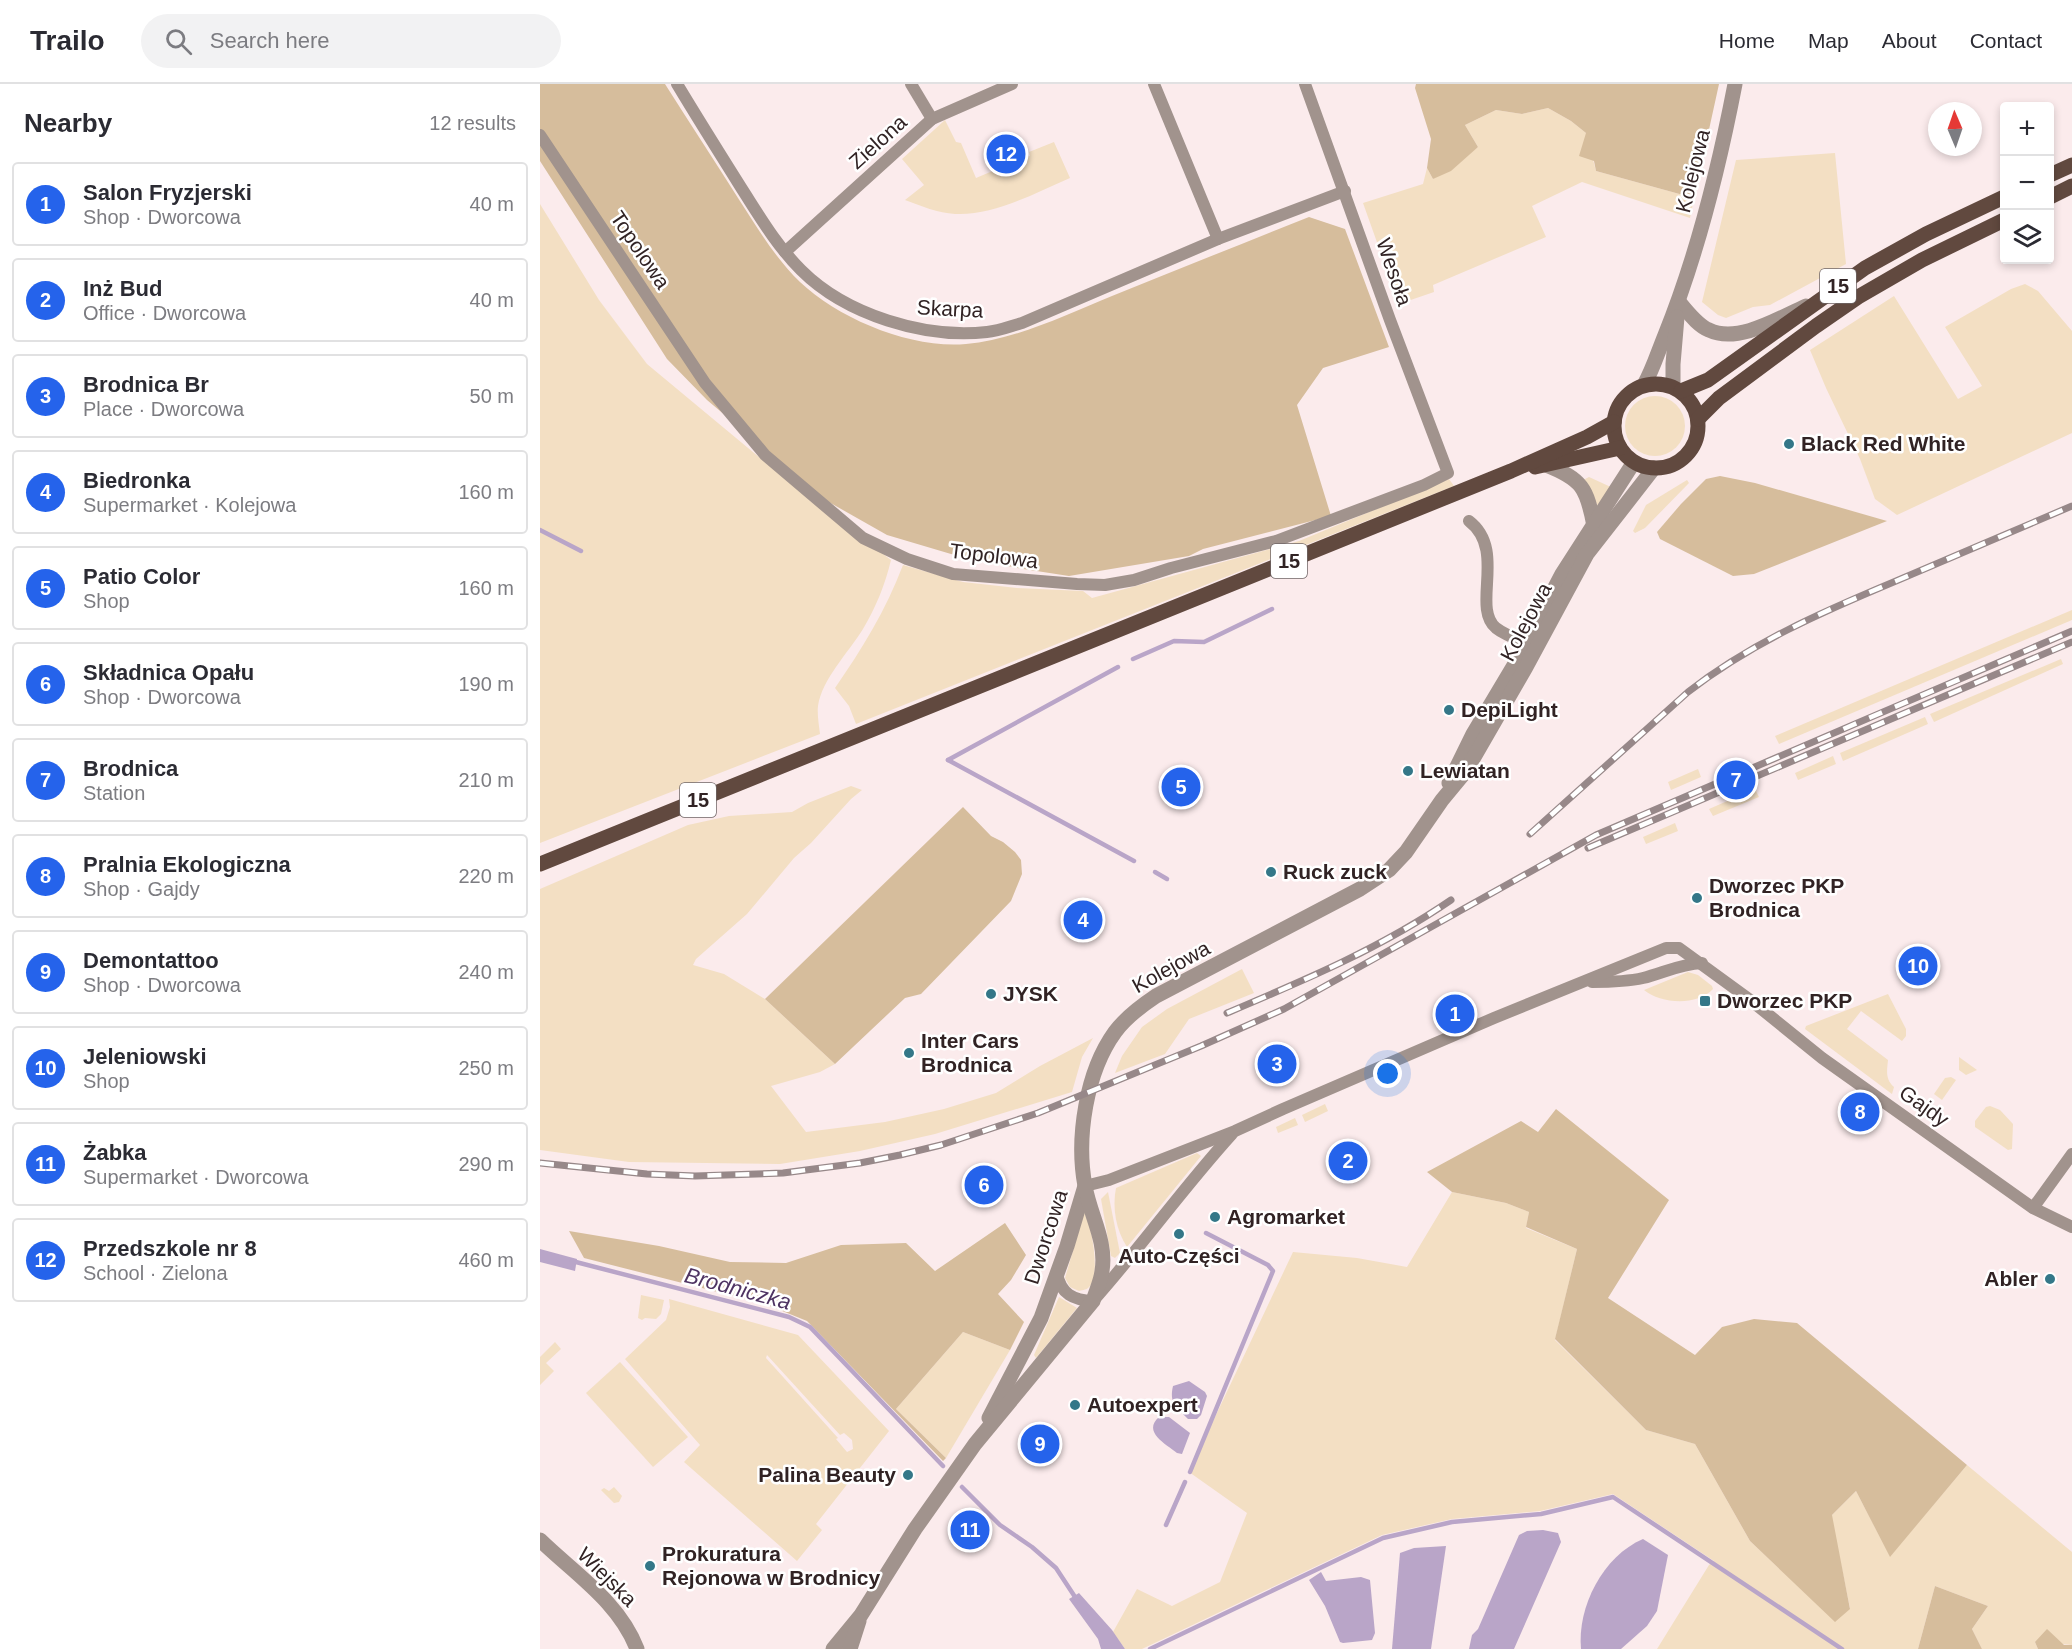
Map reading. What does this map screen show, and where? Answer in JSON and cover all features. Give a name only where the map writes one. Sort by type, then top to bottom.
[{"type":"main road","points":[[2054,173],[2072,165]]},
{"type":"main road","points":[[2054,195],[2072,186]]},
{"type":"main road","name":"15","points":[[1644,385],[1664,384],[1677,389],[1708,380],[1865,267],[1926,234],[2000,199]]},
{"type":"main road","name":"15","points":[[1698,419],[1719,398],[1858,297],[1922,260],[2000,222]]},
{"type":"main road","points":[[1644,385],[1623,399],[1614,422],[1615,435],[1620,448],[1634,462],[1654,468],[1666,467],[1678,462],[1695,444],[1698,419],[1695,408],[1689,399],[1677,389]]},
{"type":"main road","name":"15","points":[[540,864],[1511,471],[1587,437],[1614,422]]},
{"type":"main road","name":"15","points":[[1511,471],[1620,448]]},
{"type":"street","name":"Skarpa","points":[[676,84],[776,241],[802,272],[834,295],[864,312],[902,325],[958,333],[988,332],[1023,322],[1218,239],[1345,191]]},
{"type":"street","points":[[910,84],[932,119]]},
{"type":"street","points":[[917,84],[932,119]]},
{"type":"street","name":"Zielona","points":[[785,252],[932,119],[1012,84]]},
{"type":"street","points":[[1154,84],[1218,239]]},
{"type":"street","name":"Wesoła","points":[[1305,84],[1448,473]]},
{"type":"street","name":"Kolejowa","points":[[1644,385],[1656,362],[1679,302],[1701,226],[1735,84]]},
{"type":"street","name":"Topolowa","points":[[540,135],[705,382],[765,455],[863,538],[907,559],[953,574],[1105,585],[1134,580],[1276,541],[1424,486],[1448,473]]},
{"type":"street","points":[[1679,302],[1700,325],[1709,330],[1732,335],[1746,333],[1814,303]]},
{"type":"street","name":"Kolejowa","points":[[1677,389],[1672,364],[1679,302]]},
{"type":"street","name":"Kolejowa","points":[[1532,645],[1562,574],[1634,462]]},
{"type":"street","points":[[1546,465],[1566,473],[1584,490],[1588,497],[1594,525]]},
{"type":"street","name":"Kolejowa","points":[[1093,1301],[1102,1272],[1103,1259],[1101,1240],[1085,1186],[1083,1143],[1086,1107],[1092,1081],[1115,1032],[1136,1010],[1156,996],[1360,890],[1389,870],[1406,852],[1442,800],[1466,771],[1479,737],[1587,555],[1654,468]]},
{"type":"street","points":[[1469,521],[1479,528],[1486,542],[1489,618],[1494,627],[1532,645]]},
{"type":"street","name":"Dworcowa","points":[[975,1444],[1041,1318],[1085,1186],[1109,1180],[1235,1131],[1494,1018],[1666,948],[1679,948],[1702,963]]},
{"type":"street","name":"Dworcowa","points":[[1587,981],[1627,981],[1677,966],[1702,963]]},
{"type":"street","name":"Gajdy","points":[[1702,963],[1822,1058],[2033,1208],[2072,1227]]},
{"type":"street","name":"Dworcowa","points":[[833,1649],[861,1615],[915,1529],[975,1444],[1235,1131]]},
{"type":"street","points":[[2033,1208],[2072,1154]]},
{"type":"street","points":[[1057,1274],[1059,1284],[1070,1297],[1093,1301]]},
{"type":"street","name":"Wiejska","points":[[540,1540],[609,1603],[630,1633],[637,1649]]},
{"type":"street","name":"Dworcowa","points":[[850,1649],[861,1615]]},
{"type":"shaded area","points":[[540,84],[665,84],[767,242],[800,282],[835,308],[855,319],[877,329],[922,342],[966,344],[984,342],[1021,332],[1309,217],[1345,229],[1389,347],[1323,368],[1297,405],[1331,516],[1203,549],[1189,556],[1069,576],[951,554],[887,535],[827,501],[707,400],[667,359],[540,161]]},
{"type":"shaded area","points":[[1416,84],[1719,84],[1694,198],[1596,171],[1594,161],[1579,156],[1586,133],[1548,108],[1522,114],[1496,110],[1465,125],[1478,147],[1451,171],[1433,179],[1427,168],[1431,139],[1415,88]]},
{"type":"shaded area","points":[[1548,108],[1586,133],[1596,171],[1694,198],[1690,218],[1582,182],[1532,206],[1546,237],[1433,285],[1434,292],[1399,304],[1363,203],[1423,184],[1427,168],[1433,179],[1478,147],[1465,125],[1496,110],[1522,114]]},
{"type":"shaded area","points":[[945,120],[956,142],[961,143],[976,178],[1014,162],[1017,168],[1027,164],[1025,157],[1030,156],[1029,152],[1054,142],[1070,178],[1014,202],[970,214],[942,212],[905,200],[924,185],[902,159]]},
{"type":"shaded area","points":[[1835,153],[1846,264],[1770,305],[1753,307],[1726,318],[1718,315],[1702,302],[1736,160]]},
{"type":"shaded area","points":[[540,204],[599,300],[647,364],[789,482],[891,560],[872,612],[825,686],[818,709],[820,734],[540,843]]},
{"type":"shaded area","points":[[2025,284],[2038,291],[2072,331],[2072,433],[1897,515],[1875,499],[1860,459],[1810,350],[1894,296],[1958,399],[1982,386],[1945,327],[2011,289]]},
{"type":"shaded area","points":[[1655,396],[1672,401],[1680,409],[1685,426],[1680,443],[1672,451],[1655,456],[1638,451],[1630,443],[1625,426],[1630,409],[1638,401]]},
{"type":"shaded area","points":[[1720,476],[1755,483],[1887,521],[1754,574],[1733,576],[1660,539],[1657,532],[1706,479]]},
{"type":"shaded area","points":[[1589,477],[1613,488],[1598,506],[1583,480]]},
{"type":"shaded area","points":[[1449,479],[1454,486],[856,724],[849,706],[835,688],[873,629],[903,565],[963,582],[1017,588],[1083,591],[1092,598],[1299,541]]},
{"type":"shaded area","points":[[1687,480],[1689,483],[1645,528],[1635,533],[1633,531],[1646,505]]},
{"type":"shaded area","points":[[2072,610],[2072,620],[1779,744],[1775,736]]},
{"type":"shaded area","points":[[2061,659],[2063,664],[1934,722],[1930,714]]},
{"type":"shaded area","points":[[1925,717],[1928,724],[1843,761],[1840,753]]},
{"type":"shaded area","points":[[1833,756],[1836,764],[1798,780],[1795,773]]},
{"type":"shaded area","points":[[1698,769],[1701,777],[1671,790],[1668,782]]},
{"type":"shaded area","points":[[851,786],[862,790],[794,858],[747,914],[696,959],[693,965],[724,974],[765,999],[835,1064],[820,1072],[771,1086],[806,1132],[885,1122],[944,1109],[996,1093],[1093,1038],[1082,1057],[1072,1092],[935,1134],[860,1151],[780,1164],[629,1162],[540,1150],[540,889],[688,825],[729,816],[792,812]]},
{"type":"shaded area","points":[[1755,789],[1759,797],[1713,816],[1709,809]]},
{"type":"shaded area","points":[[963,807],[991,836],[1003,842],[1021,860],[1022,874],[1011,901],[921,994],[905,998],[835,1064],[765,999]]},
{"type":"shaded area","points":[[1675,823],[1678,831],[1646,844],[1643,837]]},
{"type":"shaded area","points":[[1242,969],[1254,993],[1189,1019],[1165,1054],[1115,1073],[1122,1056],[1142,1027],[1167,1009]]},
{"type":"shaded area","points":[[1688,972],[1698,975],[1713,989],[1698,998],[1679,1001],[1660,998],[1644,990]]},
{"type":"shaded area","points":[[1888,994],[1906,1029],[1906,1036],[1902,1041],[1861,1011],[1847,1029],[1888,1060],[1888,1078],[1894,1087],[1892,1094],[1805,1029],[1806,1026]]},
{"type":"shaded area","points":[[1959,1057],[1977,1070],[1966,1075],[1959,1070]]},
{"type":"shaded area","points":[[1951,1077],[1956,1080],[1942,1100],[1934,1094],[1945,1078]]},
{"type":"shaded area","points":[[1325,1104],[1328,1111],[1305,1122],[1302,1115]]},
{"type":"shaded area","points":[[1990,1106],[2000,1110],[2013,1124],[2012,1149],[2008,1150],[1975,1127],[1975,1121],[1986,1107]]},
{"type":"shaded area","points":[[1556,1109],[1669,1200],[1608,1298],[1695,1355],[1722,1327],[1754,1319],[1797,1323],[1967,1465],[1890,1557],[1856,1491],[1832,1515],[1850,1609],[1835,1622],[1750,1541],[1695,1444],[1646,1430],[1555,1339],[1577,1249],[1526,1227],[1529,1212],[1506,1203],[1452,1192],[1427,1172],[1521,1121],[1538,1132]]},
{"type":"shaded area","points":[[1295,1118],[1298,1125],[1278,1133],[1276,1127]]},
{"type":"shaded area","points":[[1197,1153],[1201,1156],[1127,1247],[1116,1219],[1114,1203],[1116,1188]]},
{"type":"shaded area","points":[[1108,1192],[1120,1253],[1115,1258],[1111,1256],[1101,1199]]},
{"type":"shaded area","points":[[1452,1192],[1506,1203],[1529,1212],[1526,1228],[1577,1249],[1555,1340],[1646,1430],[1695,1444],[1750,1541],[1835,1621],[1850,1608],[1831,1516],[1856,1491],[1890,1556],[1967,1465],[2072,1552],[2072,1645],[2035,1642],[2038,1649],[1982,1649],[1972,1629],[1988,1606],[1935,1586],[1918,1649],[1657,1649],[1709,1565],[1714,1561],[1613,1494],[1540,1511],[1452,1519],[1382,1535],[1142,1649],[1125,1649],[1113,1632],[1137,1589],[1172,1606],[1220,1582],[1247,1513],[1189,1472],[1293,1252],[1357,1258],[1407,1267]]},
{"type":"shaded area","points":[[1084,1213],[1086,1213],[1093,1240],[1095,1263],[1092,1282],[1088,1288],[1079,1291],[1070,1287],[1065,1278]]},
{"type":"shaded area","points":[[1005,1223],[1026,1255],[1011,1280],[998,1294],[1024,1322],[1010,1350],[963,1332],[896,1409],[946,1458],[943,1461],[807,1321],[765,1304],[584,1258],[569,1231],[659,1246],[730,1262],[786,1263],[841,1245],[906,1243],[935,1271]]},
{"type":"shaded area","points":[[540,1249],[577,1259],[575,1271],[540,1262]]},
{"type":"shaded area","points":[[641,1295],[664,1300],[661,1314],[656,1319],[638,1318]]},
{"type":"shaded area","points":[[1059,1297],[1077,1308],[1036,1358],[1034,1355]]},
{"type":"shaded area","points":[[669,1299],[798,1335],[889,1431],[816,1524],[822,1530],[797,1561],[684,1462],[700,1445],[625,1359],[666,1320],[670,1307]],"holes":[[[767,1355],[840,1435],[844,1433],[852,1440],[853,1449],[847,1452],[836,1439],[838,1438],[766,1358]]]},
{"type":"shaded area","points":[[963,1332],[1010,1350],[946,1458],[896,1409]]},
{"type":"shaded area","points":[[555,1342],[561,1349],[546,1363],[554,1371],[540,1385],[540,1357]]},
{"type":"shaded area","points":[[620,1362],[688,1437],[653,1467],[586,1393]]},
{"type":"shaded area","points":[[1189,1381],[1207,1396],[1201,1415],[1197,1419],[1188,1419],[1177,1408],[1172,1397],[1173,1386]]},
{"type":"shaded area","points":[[1159,1417],[1169,1417],[1190,1433],[1182,1454],[1167,1446],[1154,1433],[1154,1422]]},
{"type":"shaded area","points":[[614,1487],[622,1496],[619,1502],[614,1503],[601,1490],[604,1488],[609,1491]]},
{"type":"shaded area","points":[[1543,1530],[1558,1533],[1561,1542],[1514,1649],[1469,1649],[1472,1635],[1478,1629],[1519,1535],[1527,1531]]},
{"type":"shaded area","points":[[1643,1539],[1668,1555],[1657,1611],[1647,1626],[1621,1649],[1581,1649],[1583,1616],[1596,1585],[1616,1557]]},
{"type":"shaded area","points":[[1446,1546],[1431,1649],[1392,1649],[1400,1553],[1414,1548]]},
{"type":"shaded area","points":[[1321,1572],[1326,1581],[1361,1577],[1370,1580],[1375,1633],[1372,1640],[1340,1642],[1325,1606],[1309,1580]]},
{"type":"shaded area","points":[[1935,1586],[1988,1606],[1972,1629],[1982,1649],[1918,1649]]},
{"type":"shaded area","points":[[1079,1593],[1112,1630],[1125,1649],[1101,1649],[1098,1639],[1069,1599]]},
{"type":"shaded area","points":[[2047,1629],[2064,1645],[2072,1645],[2072,1649],[2038,1649],[2035,1642]]},
{"type":"waterway","points":[[540,530],[581,551]]},
{"type":"waterway","points":[[1133,659],[1174,641],[1204,642],[1272,609]]},
{"type":"waterway","points":[[948,760],[1118,667]]},
{"type":"waterway","points":[[948,760],[1134,861]]},
{"type":"waterway","points":[[1155,872],[1167,879]]},
{"type":"waterway","points":[[1190,1472],[1273,1271],[1268,1265],[1206,1233]]},
{"type":"waterway","name":"Brodniczka","points":[[572,1261],[789,1317],[810,1327],[943,1466]]},
{"type":"waterway","points":[[1166,1525],[1185,1482]]},
{"type":"waterway","name":"Brodniczka","points":[[962,1487],[1000,1525],[1032,1547],[1056,1568],[1077,1600]]},
{"type":"waterway","points":[[1150,1649],[1383,1538],[1452,1522],[1541,1514],[1613,1497],[1842,1649]]},
{"type":"railway","points":[[1530,834],[1688,692],[1737,658],[1841,605],[2072,506]]},
{"type":"railway","points":[[540,1163],[647,1174],[695,1176],[783,1173],[860,1163],[900,1155],[941,1145],[1038,1113],[1284,1009],[1596,835],[2072,631]]},
{"type":"railway","points":[[1588,848],[2072,642]]},
{"type":"railway","points":[[1227,1013],[1370,948],[1451,900]]},
{"type":"place","name":"Przedszkole nr 8","points":[[1006,154]]},
{"type":"place","name":"Black Red White","points":[[1789,444]]},
{"type":"place","name":"DepiLight","points":[[1449,710]]},
{"type":"place","name":"Lewiatan","points":[[1408,771]]},
{"type":"place","name":"Brodnica","points":[[1736,780]]},
{"type":"place","name":"Patio Color","points":[[1181,787]]},
{"type":"place","name":"Ruck zuck","points":[[1271,872]]},
{"type":"place","name":"Dworzec PKP Brodnica","points":[[1697,898]]},
{"type":"place","name":"Biedronka","points":[[1083,920]]},
{"type":"place","name":"Jeleniowski","points":[[1918,966]]},
{"type":"place","name":"JYSK","points":[[991,994]]},
{"type":"place","name":"Dworzec PKP","points":[[1705,1001]]},
{"type":"place","name":"Salon Fryzjerski","points":[[1455,1014]]},
{"type":"place","name":"Inter Cars Brodnica","points":[[909,1053]]},
{"type":"place","name":"Brodnica Br","points":[[1277,1064]]},
{"type":"place","name":"Pralnia Ekologiczna","points":[[1860,1112]]},
{"type":"place","name":"Inż Bud","points":[[1348,1161]]},
{"type":"place","name":"Składnica Opału","points":[[984,1185]]},
{"type":"place","name":"Agromarket","points":[[1215,1217]]},
{"type":"place","name":"Auto-Części","points":[[1179,1234]]},
{"type":"place","name":"Abler","points":[[2050,1279]]},
{"type":"place","name":"Autoexpert","points":[[1075,1405]]},
{"type":"place","name":"Demontattoo","points":[[1040,1444]]},
{"type":"place","name":"Palina Beauty","points":[[908,1475]]},
{"type":"place","name":"Żabka","points":[[970,1530]]},
{"type":"place","name":"Prokuratura Rejonowa w Brodnicy","points":[[650,1566]]}]
